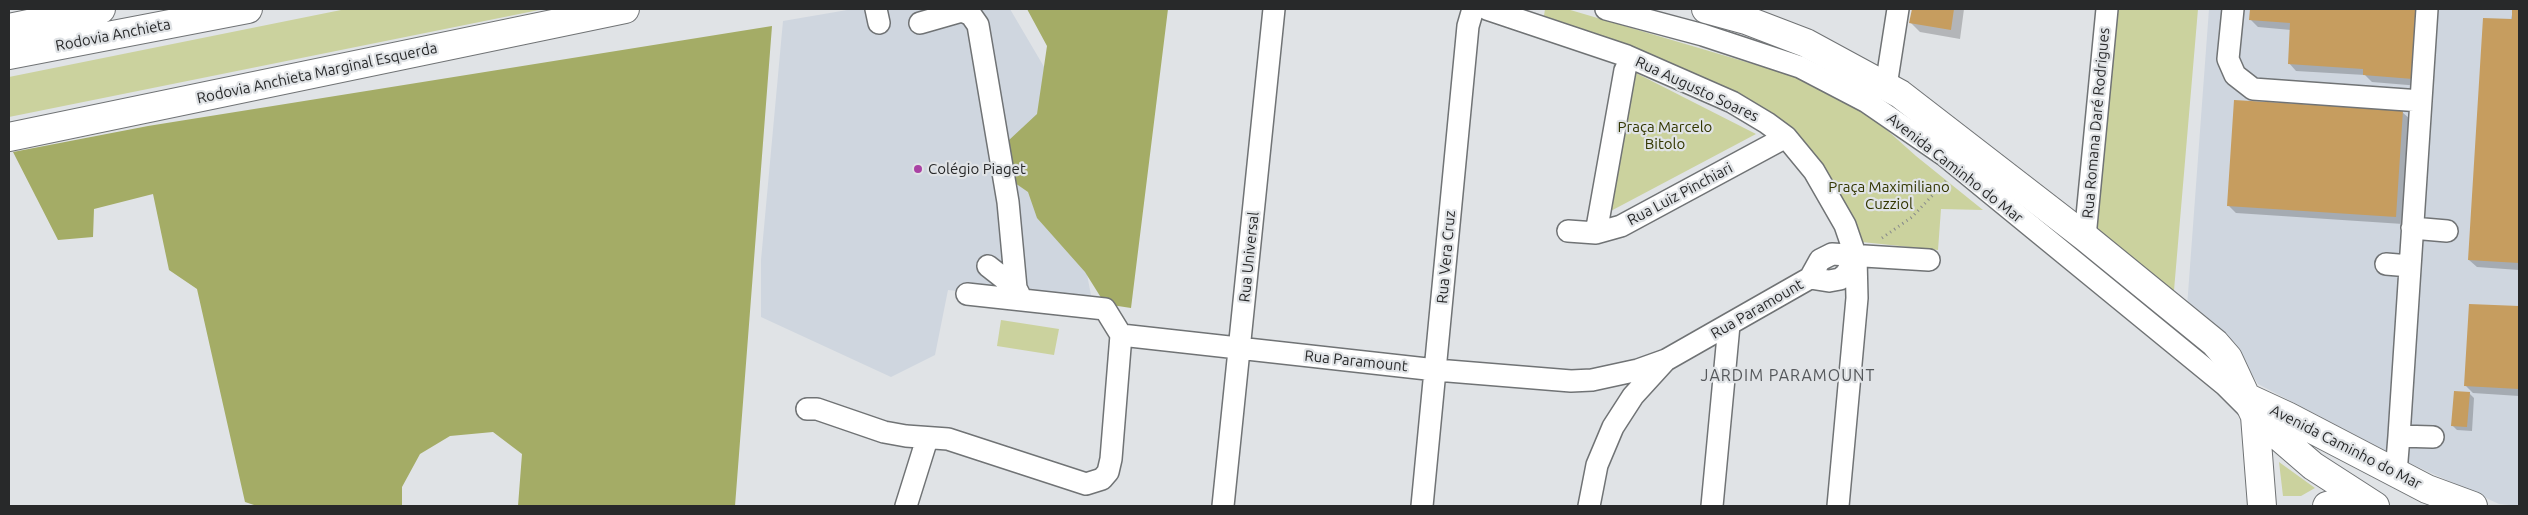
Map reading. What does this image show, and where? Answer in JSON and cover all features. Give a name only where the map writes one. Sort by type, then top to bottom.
[{"type":"main road","name":"Rodovia Anchieta","points":[[9,28],[101,9]]},
{"type":"main road","name":"Rodovia Anchieta","points":[[9,56],[248,9]]},
{"type":"main road","name":"Rodovia Anchieta Marginal Esquerda","points":[[9,137],[625,9]]},
{"type":"main road","name":"Avenida Caminho do Mar","points":[[1706,9],[1760,17],[1900,94],[2085,236],[2216,343],[2228,358],[2245,402],[2313,466],[2367,502]]},
{"type":"main road","name":"Avenida Caminho do Mar","points":[[2245,402],[2287,416],[2427,489],[2473,506]]},
{"type":"main road","points":[[2245,402],[2265,501]]},
{"type":"main road","points":[[2328,506],[2367,502]]},
{"type":"street","name":"Rua Universal","points":[[1224,506],[1274,9]]},
{"type":"street","name":"Rua Vera Cruz","points":[[1422,506],[1468,26],[1473,9]]},
{"type":"street","name":"Rua Augusto Soares","points":[[1487,9],[1585,41],[1658,68],[1732,102],[1786,137],[1814,171],[1845,225],[1856,257],[1857,298],[1838,506]]},
{"type":"street","name":"Avenida Caminho do Mar","points":[[1606,9],[1703,35],[1800,68],[1837,85],[1875,107],[1958,167],[2245,402]]},
{"type":"street","points":[[1886,86],[1898,9]]},
{"type":"street","name":"Rua Romana Daré Rodrigues","points":[[2085,236],[2107,9]]},
{"type":"street","points":[[2233,9],[2228,59],[2235,75],[2253,89],[2421,101]]},
{"type":"street","points":[[2396,473],[2427,9]]},
{"type":"street","points":[[920,22],[944,12],[962,11],[971,15],[978,25],[1008,202],[1019,294]]},
{"type":"street","points":[[1596,233],[1625,70]]},
{"type":"street","name":"Rua Luiz Pinchiari","points":[[1568,231],[1596,233],[1611,230],[1786,137]]},
{"type":"street","points":[[2412,228],[2448,231]]},
{"type":"street","name":"Rua Paramount","points":[[1121,335],[1436,370],[1571,382],[1592,380],[1638,370],[1666,360],[1810,278],[1829,281],[1840,279],[1846,274],[1856,257]]},
{"type":"street","points":[[1856,257],[1929,260]]},
{"type":"street","points":[[2386,264],[2410,266]]},
{"type":"street","points":[[988,266],[1019,294]]},
{"type":"street","points":[[807,409],[817,409],[884,432],[948,440],[1076,482],[1096,483],[1108,472],[1110,466],[1121,335],[1105,309],[1019,294],[967,294]]},
{"type":"street","points":[[1712,506],[1729,325]]},
{"type":"street","points":[[1588,506],[1591,488],[1602,452],[1618,418],[1633,396],[1666,360]]},
{"type":"street","name":"Rua Paramount","points":[[1592,380],[1613,385],[1633,396]]},
{"type":"street","points":[[2399,436],[2433,438]]},
{"type":"street","points":[[906,506],[927,438]]},
{"type":"path","points":[[1912,217],[1958,167]]},
{"type":"shaded area","name":"Colégio Piaget","points":[[853,9],[1010,9],[1050,77],[1093,306],[948,290],[935,355],[891,377],[761,317],[761,260],[783,21]]},
{"type":"shaded area","points":[[2209,9],[2519,9],[2519,506],[2499,504],[2407,462],[2258,384],[2233,345],[2187,307]]},
{"type":"green space","points":[[346,9],[544,9],[9,117],[9,77]]},
{"type":"green space","points":[[1027,9],[1168,9],[1131,308],[1105,304],[1085,272],[1037,218],[1028,192],[1015,183],[1008,141],[1037,114],[1047,46]]},
{"type":"green space","name":"Praça Maximiliano Cuzziol","points":[[1545,9],[1567,9],[1797,77],[1870,115],[1916,156],[1983,210],[1941,209],[1938,250],[1862,242],[1841,211],[1814,157],[1617,42],[1544,16]]},
{"type":"green space","points":[[2117,9],[2198,9],[2173,302],[2095,238]]},
{"type":"green space","points":[[772,26],[735,506],[518,506],[522,454],[493,432],[450,436],[420,454],[402,487],[402,506],[257,506],[245,502],[197,289],[169,270],[153,194],[94,209],[93,237],[58,240],[13,152],[148,126]]},
{"type":"green space","name":"Praça Marcelo Bitolo","points":[[1634,72],[1756,134],[1607,213]]},
{"type":"green space","points":[[1001,320],[1059,329],[1054,355],[997,346]]},
{"type":"green space","points":[[2279,462],[2315,488],[2301,496],[2283,496]]},
{"type":"building","points":[[1912,9],[1954,9],[1951,30],[1909,23]]},
{"type":"building","points":[[2250,9],[2418,9],[2413,79],[2363,75],[2363,69],[2288,64],[2290,23],[2249,20]]},
{"type":"building","points":[[2512,9],[2519,9],[2519,263],[2468,260],[2483,18],[2512,19]]},
{"type":"building","points":[[2234,100],[2403,110],[2396,217],[2227,206]]},
{"type":"building","points":[[2469,304],[2519,306],[2519,389],[2464,386]]},
{"type":"building","points":[[2454,391],[2470,392],[2467,427],[2451,426]]},
{"type":"place","name":"Colégio Piaget","points":[[918,169]]},
{"type":"district","name":"JARDIM PARAMOUNT","points":[[1788,376]]}]
